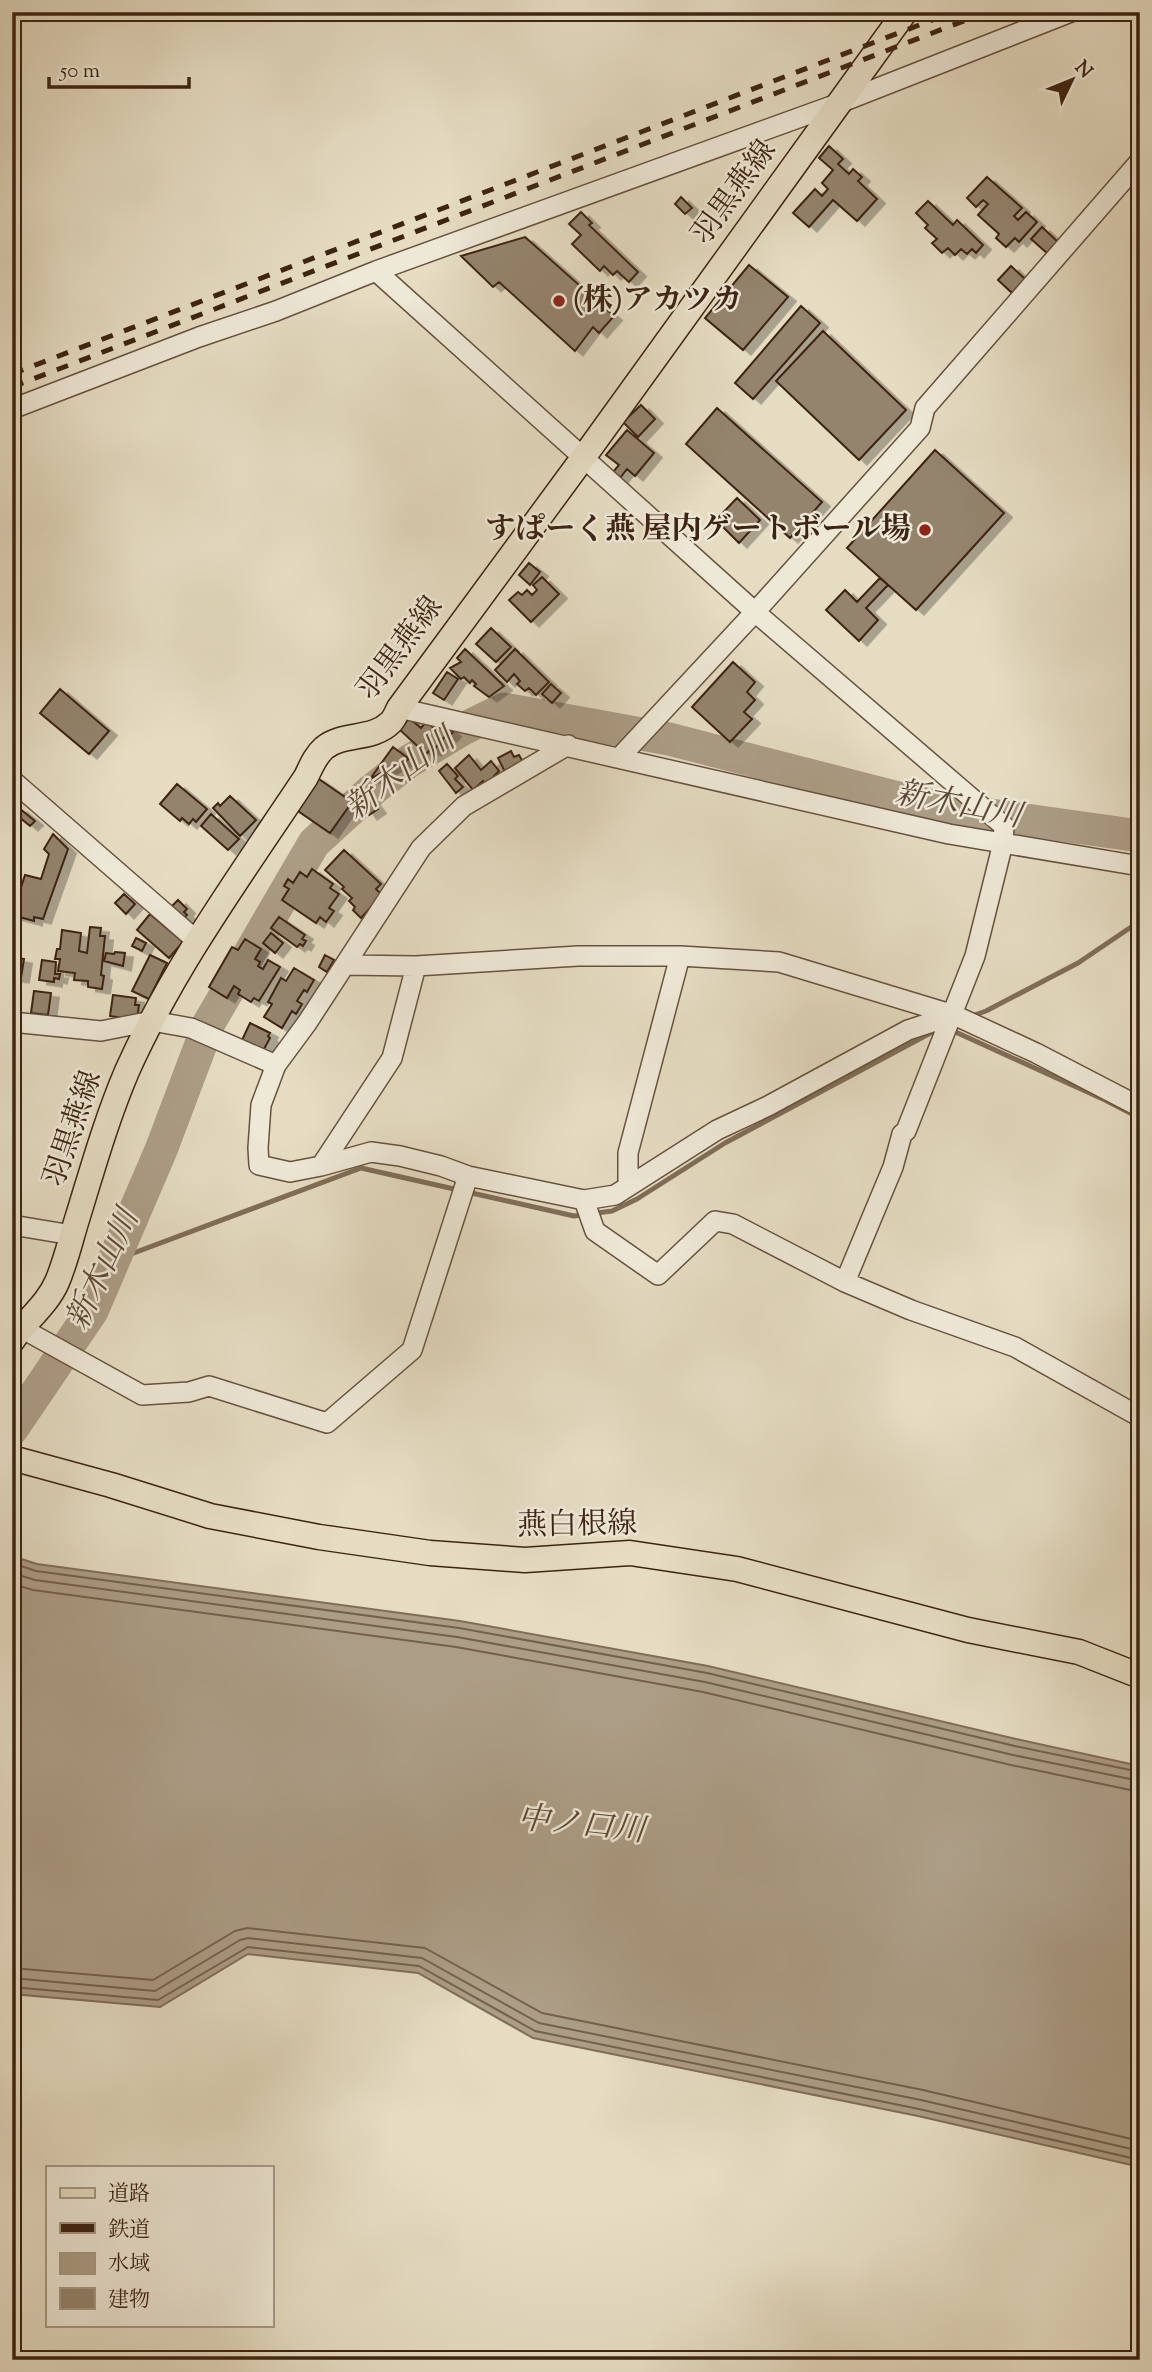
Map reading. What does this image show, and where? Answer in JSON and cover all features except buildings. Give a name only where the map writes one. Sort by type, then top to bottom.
[{"type":"main road","name":"羽黒燕線","points":[[17,1334],[42,1306],[57,1283],[104,1128],[152,1021],[197,941],[323,749],[342,738],[364,737],[391,722],[905,12]]},
{"type":"main road","name":"燕白根線","points":[[12,1458],[210,1516],[319,1537],[430,1553],[525,1560],[630,1553],[737,1569],[968,1630],[1079,1653],[1140,1676]]},
{"type":"street","points":[[12,409],[376,271],[837,104],[1071,12]]},
{"type":"street","points":[[620,757],[920,428],[925,408],[1140,161]]},
{"type":"street","points":[[376,271],[755,612],[1004,826],[1003,843],[975,956],[954,1015],[902,1135],[893,1167],[845,1282]]},
{"type":"street","points":[[399,708],[949,834],[1140,866]]},
{"type":"street","points":[[568,745],[464,806],[421,848],[346,965],[276,1065],[261,1105],[259,1165],[290,1172],[371,1152],[584,1200],[615,1195],[718,1130],[908,1030],[954,1015]]},
{"type":"street","points":[[12,779],[197,941]]},
{"type":"street","points":[[346,965],[416,966],[578,956],[680,956],[779,962],[954,1015],[1036,1053],[1140,1107]]},
{"type":"street","points":[[628,1186],[628,1153],[680,956]]},
{"type":"street","points":[[321,1166],[392,1058],[416,966]]},
{"type":"street","points":[[12,1022],[101,1031],[152,1021],[191,1028],[276,1065]]},
{"type":"street","points":[[17,1334],[142,1395],[188,1392],[209,1386],[327,1423],[412,1350],[468,1176]]},
{"type":"street","points":[[584,1200],[594,1231],[658,1275],[715,1221],[733,1224],[845,1282],[911,1310],[1015,1347],[1140,1416]]},
{"type":"street","points":[[12,1225],[72,1235]]},
{"type":"water","name":"中ノ口川","points":[[12,1556],[37,1564],[460,1621],[708,1666],[1140,1766],[1140,2167],[918,2116],[533,2038],[418,1973],[248,1954],[160,2007],[12,1994]]},
{"type":"waterway","name":"新木山川","points":[[12,1429],[92,1311],[161,1150],[209,1023],[314,843],[372,790],[408,762],[461,730],[504,709],[669,739],[948,809],[1140,836]]},
{"type":"waterway","points":[[969,1017],[986,1011],[1078,963],[1140,921]]},
{"type":"waterway","points":[[115,1260],[361,1168],[574,1216],[612,1211],[637,1199],[725,1143],[938,1029]]},
{"type":"waterway","points":[[949,1029],[1140,1118]]},
{"type":"railway","points":[[12,374],[953,12]]},
{"type":"railway","points":[[12,387],[987,12]]},
{"type":"place","name":"(株)アカツカ","points":[[559,301]]},
{"type":"place","name":"すぱーく燕 屋内ゲートボール場","points":[[925,530]]}]
